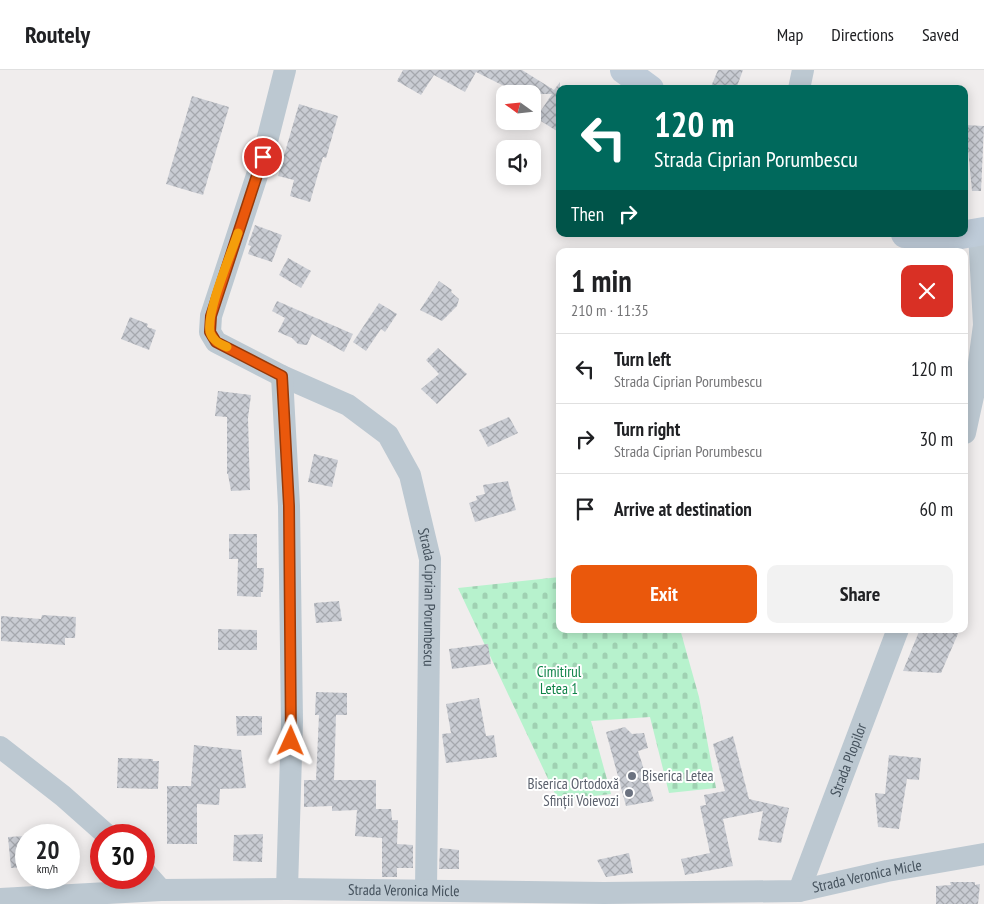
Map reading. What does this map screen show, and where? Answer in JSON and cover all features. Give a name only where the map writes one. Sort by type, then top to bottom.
[{"type":"main road","points":[[624,70],[645,85]]},
{"type":"main road","points":[[968,234],[982,232]]},
{"type":"street","name":"Strada Ciprian Porumbescu","points":[[284,70],[263,157],[211,316],[210,332],[216,342],[282,376],[348,405],[388,435],[410,475],[430,559],[426,890]]},
{"type":"street","points":[[800,85],[803,70]]},
{"type":"street","points":[[968,418],[977,378],[984,325],[982,232]]},
{"type":"street","points":[[282,376],[289,506],[292,722],[287,889]]},
{"type":"street","name":"Strada Plopilor","points":[[799,891],[896,633]]},
{"type":"street","points":[[0,747],[94,824]]},
{"type":"street","name":"Strada Veronica Micle","points":[[0,899],[161,890],[287,889],[426,890],[747,898],[799,891],[984,854]]},
{"type":"street","points":[[155,884],[161,890]]},
{"type":"green space","name":"Cimitirul Letea 1","points":[[556,577],[556,633],[681,633],[699,697],[716,788],[669,793],[650,717],[591,721],[611,794],[558,800],[458,588]]},
{"type":"building","points":[[403,70],[522,70],[554,90],[556,87],[556,130],[541,121],[541,110],[552,94],[541,94],[541,85],[502,85],[476,72],[465,92],[434,75],[421,95],[397,81]]},
{"type":"building","points":[[718,70],[743,70],[737,85],[712,85]]},
{"type":"building","points":[[192,96],[229,107],[203,195],[166,184]]},
{"type":"building","points":[[299,104],[338,116],[326,158],[323,157],[310,202],[290,196],[294,180],[278,176]]},
{"type":"building","points":[[968,125],[984,126],[981,191],[972,191]]},
{"type":"building","points":[[255,225],[282,235],[272,262],[248,254],[251,246],[248,245]]},
{"type":"building","points":[[288,258],[311,271],[301,288],[279,275]]},
{"type":"building","points":[[439,281],[452,290],[451,292],[459,299],[457,306],[442,321],[420,310]]},
{"type":"building","points":[[277,301],[353,334],[344,352],[312,334],[307,345],[298,344],[292,338],[278,332],[285,318],[272,311]]},
{"type":"building","points":[[379,303],[397,314],[385,332],[381,329],[366,351],[353,342]]},
{"type":"building","points":[[130,317],[148,324],[147,327],[156,330],[149,350],[121,339]]},
{"type":"building","points":[[438,348],[467,374],[437,404],[421,389],[439,374],[426,360]]},
{"type":"building","points":[[218,391],[251,395],[248,418],[250,490],[231,491],[227,474],[227,417],[215,416]]},
{"type":"building","points":[[509,417],[518,433],[488,447],[479,430]]},
{"type":"building","points":[[314,454],[338,460],[332,487],[308,482]]},
{"type":"building","points":[[508,481],[516,510],[475,522],[469,503],[477,500],[476,496],[485,494],[483,485]]},
{"type":"building","points":[[229,534],[257,534],[257,568],[264,568],[261,597],[237,596],[238,559],[229,559]]},
{"type":"building","points":[[339,601],[342,621],[316,623],[314,603]]},
{"type":"building","points":[[42,615],[76,617],[75,638],[65,638],[65,645],[1,641],[1,616],[41,619]]},
{"type":"building","points":[[218,629],[257,630],[257,650],[218,650]]},
{"type":"building","points":[[918,633],[958,633],[941,673],[903,671]]},
{"type":"building","points":[[488,644],[491,664],[452,669],[449,649]]},
{"type":"building","points":[[316,692],[347,693],[347,715],[336,715],[334,780],[376,780],[376,809],[391,809],[392,820],[398,820],[397,844],[413,845],[413,868],[397,868],[397,877],[382,877],[382,838],[355,836],[357,810],[332,811],[332,806],[304,807],[304,780],[316,780],[319,715],[315,715]]},
{"type":"building","points":[[479,698],[486,736],[494,735],[497,757],[446,763],[442,734],[451,733],[446,704]]},
{"type":"building","points":[[236,716],[262,716],[262,735],[237,736]]},
{"type":"building","name":"Biserica Letea","points":[[625,727],[632,734],[644,733],[648,748],[638,751],[654,801],[626,806],[606,732]]},
{"type":"building","points":[[733,736],[749,799],[789,808],[781,843],[758,840],[763,811],[723,819],[733,866],[685,875],[681,859],[710,853],[700,806],[706,805],[704,795],[725,791],[713,744]]},
{"type":"building","points":[[194,745],[241,750],[246,788],[220,789],[219,805],[197,804],[197,844],[167,844],[167,786],[191,786]]},
{"type":"building","points":[[889,755],[921,758],[919,780],[907,779],[899,829],[878,827],[875,793],[885,794]]},
{"type":"building","points":[[118,758],[153,759],[153,761],[159,761],[158,789],[117,788]]},
{"type":"building","points":[[263,834],[262,862],[233,861],[234,835]]},
{"type":"building","points":[[8,837],[15,837],[15,868],[11,868]]},
{"type":"building","points":[[440,848],[459,850],[459,869],[439,869]]},
{"type":"building","points":[[629,853],[633,873],[606,877],[597,860]]},
{"type":"building","points":[[950,882],[975,882],[975,885],[980,884],[978,904],[936,904],[936,886],[951,885]]},
{"type":"slow traffic","points":[[227,347],[216,342],[210,332],[211,316],[238,233]]},
{"type":"place","name":"Biserica Letea","points":[[632,776]]},
{"type":"place","name":"Biserica Ortodoxă Sfinții Voievozi","points":[[629,793]]},
{"type":"route","points":[[263,157],[211,316],[210,332],[216,342],[282,376],[289,506],[291,741]]}]
